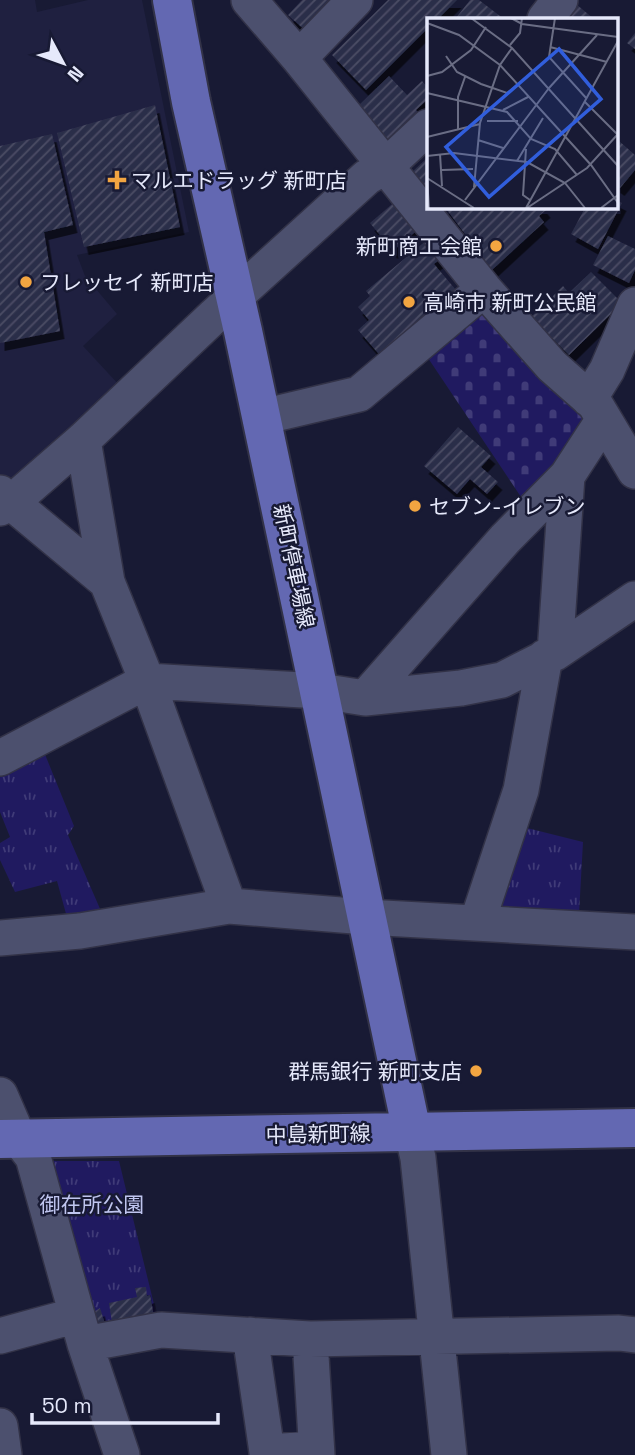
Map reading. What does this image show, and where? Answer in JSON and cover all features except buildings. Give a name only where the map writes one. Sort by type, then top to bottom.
[{"type":"main road","name":"新町停車場線","points":[[172,0],[191,102],[262,417],[412,1132]]},
{"type":"main road","name":"中島新町線","points":[[9,1139],[635,1128]]},
{"type":"street","points":[[249,0],[299,58],[484,289],[552,366],[596,409],[635,471]]},
{"type":"street","points":[[299,58],[355,0]]},
{"type":"street","points":[[546,18],[560,0]]},
{"type":"street","points":[[107,582],[4,501],[83,440],[368,177],[385,167],[427,129]]},
{"type":"street","points":[[262,417],[359,394],[484,289]]},
{"type":"street","points":[[477,923],[521,790],[550,655],[567,476],[596,409],[607,370],[635,305]]},
{"type":"street","points":[[83,440],[107,582],[147,681],[229,905]]},
{"type":"street","points":[[365,698],[505,539],[567,476]]},
{"type":"street","points":[[0,758],[147,681],[320,691],[365,698],[461,688],[502,680],[550,655],[635,599]]},
{"type":"street","points":[[0,938],[80,931],[229,905],[366,917],[635,932],[635,910]]},
{"type":"street","points":[[0,1095],[9,1139],[33,1157],[81,1329],[122,1455]]},
{"type":"street","points":[[412,1132],[418,1158],[449,1455]]},
{"type":"street","points":[[0,1336],[81,1329],[161,1330],[310,1339],[619,1333],[635,1335]]},
{"type":"street","points":[[250,1335],[267,1452],[316,1452],[310,1339]]},
{"type":"street","points":[[0,1426],[4,1455]]},
{"type":"shaded area","points":[[0,0],[35,0],[37,12],[88,0],[142,0],[189,232],[77,255],[85,276],[117,314],[83,346],[120,386],[7,491],[0,485]]},
{"type":"green space","points":[[481,302],[592,416],[527,506],[424,352]]},
{"type":"green space","points":[[42,747],[74,826],[68,835],[104,918],[68,921],[57,881],[15,892],[0,860],[0,843],[10,837],[0,812],[0,767]]},
{"type":"green space","points":[[515,825],[583,842],[579,914],[498,914]]},
{"type":"green space","name":"御在所公園","points":[[49,1161],[119,1161],[159,1325],[93,1336]]},
{"type":"place","name":"マルエドラッグ 新町店","points":[[117,180]]},
{"type":"place","name":"新町商工会館","points":[[496,246]]},
{"type":"place","name":"フレッセイ 新町店","points":[[26,282]]},
{"type":"place","name":"高崎市 新町公民館","points":[[409,302]]},
{"type":"place","name":"セブン-イレブン","points":[[415,506]]},
{"type":"place","name":"群馬銀行 新町支店","points":[[476,1071]]}]
